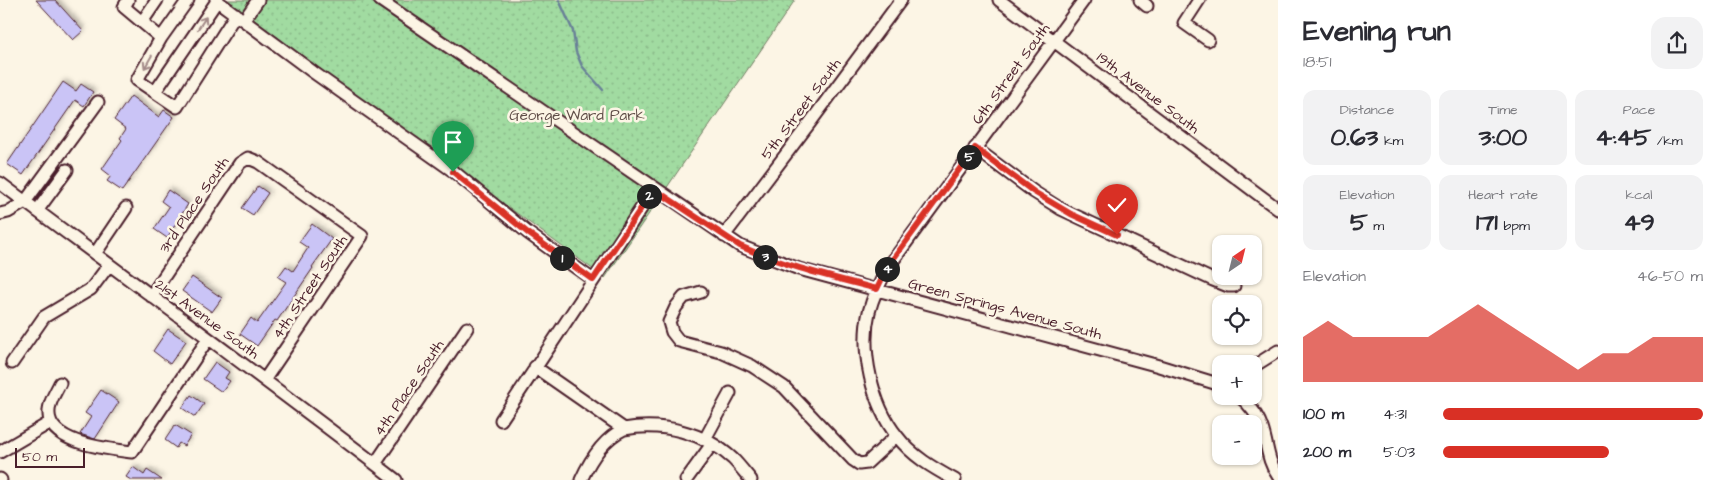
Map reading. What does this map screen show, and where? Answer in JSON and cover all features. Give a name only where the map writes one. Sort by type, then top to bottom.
[{"type":"street","points":[[128,0],[124,6],[161,38]]},
{"type":"street","points":[[142,22],[157,0]]},
{"type":"street","points":[[188,0],[161,38],[137,80],[177,107],[240,17],[258,0]]},
{"type":"street","points":[[155,92],[217,0],[313,72],[453,172],[528,233],[593,280]]},
{"type":"street","name":"Green Springs Avenue South","points":[[380,0],[654,189],[724,236],[750,251],[799,269],[1212,381]]},
{"type":"street","name":"5th Street South","points":[[724,236],[901,0]]},
{"type":"street","name":"19th Avenue South","points":[[999,0],[1278,209]]},
{"type":"street","name":"6th Street South","points":[[954,480],[924,463],[896,436],[881,409],[869,374],[866,338],[869,312],[888,266],[1084,0]]},
{"type":"street","points":[[1199,0],[1184,23],[1208,40]]},
{"type":"street","points":[[0,214],[8,212],[25,202],[98,102]]},
{"type":"street","points":[[975,148],[1034,192],[1071,214],[1213,280],[1228,286],[1234,286]]},
{"type":"street","name":"3rd Place South","points":[[151,296],[240,163],[248,158],[258,162],[362,236]]},
{"type":"street","points":[[38,211],[67,170]]},
{"type":"street","name":"21st Avenue South","points":[[0,184],[208,339],[265,379],[396,480]]},
{"type":"street","points":[[501,420],[654,189]]},
{"type":"street","points":[[95,254],[126,208]]},
{"type":"street","name":"4th Street South","points":[[265,379],[362,236]]},
{"type":"street","points":[[12,363],[44,318],[91,289],[110,265]]},
{"type":"street","points":[[701,292],[684,297],[676,307],[669,322],[672,332],[679,341],[721,352],[752,366],[784,387],[853,460],[859,464],[867,463],[896,436]]},
{"type":"street","name":"4th Place South","points":[[375,464],[467,328]]},
{"type":"street","points":[[60,383],[49,409],[49,417],[58,432],[85,444],[132,452],[208,339]]},
{"type":"street","points":[[1262,361],[1278,351]]},
{"type":"street","points":[[535,367],[624,430]]},
{"type":"street","points":[[686,480],[708,442],[730,393]]},
{"type":"street","points":[[1249,405],[1262,426],[1271,465],[1278,476]]},
{"type":"street","points":[[0,452],[52,422]]},
{"type":"street","points":[[581,480],[594,455],[606,442],[624,430],[636,427],[664,427],[678,430],[708,442],[732,459],[750,480]]},
{"type":"green space","name":"George Ward Park","points":[[226,0],[795,0],[605,278]]},
{"type":"building","points":[[36,0],[55,0],[83,31],[73,40]]},
{"type":"building","points":[[63,82],[76,91],[81,84],[93,92],[84,106],[75,100],[23,175],[7,164]]},
{"type":"building","points":[[131,96],[159,117],[164,110],[174,117],[122,191],[107,181],[111,176],[102,169],[122,140],[120,138],[126,129],[114,120]]},
{"type":"building","points":[[258,186],[268,193],[253,215],[242,208]]},
{"type":"building","points":[[168,190],[188,204],[167,238],[154,229],[169,207],[161,201]]},
{"type":"building","points":[[312,224],[332,239],[277,321],[275,320],[257,346],[240,334],[251,318],[257,323],[286,282],[278,277],[286,266],[293,271],[308,248],[299,242]]},
{"type":"building","points":[[192,277],[222,298],[212,312],[182,291]]},
{"type":"building","points":[[168,329],[186,341],[170,364],[153,351]]},
{"type":"building","points":[[215,362],[229,372],[225,378],[230,381],[222,392],[203,379]]},
{"type":"building","points":[[101,390],[119,402],[95,439],[80,434],[91,417],[85,413]]},
{"type":"building","points":[[191,395],[204,404],[195,417],[182,408]]},
{"type":"building","points":[[175,425],[191,435],[184,446],[179,443],[176,448],[165,440]]},
{"type":"building","points":[[133,467],[144,475],[147,470],[162,480],[131,480],[126,477]]},
{"type":"waterway","points":[[559,0],[573,31],[576,52],[582,66],[603,90]]},
{"type":"route","points":[[453,172],[528,233],[593,280],[654,189],[750,251],[799,269],[877,289],[888,266],[975,148],[1034,192],[1071,214],[1117,235]]}]
